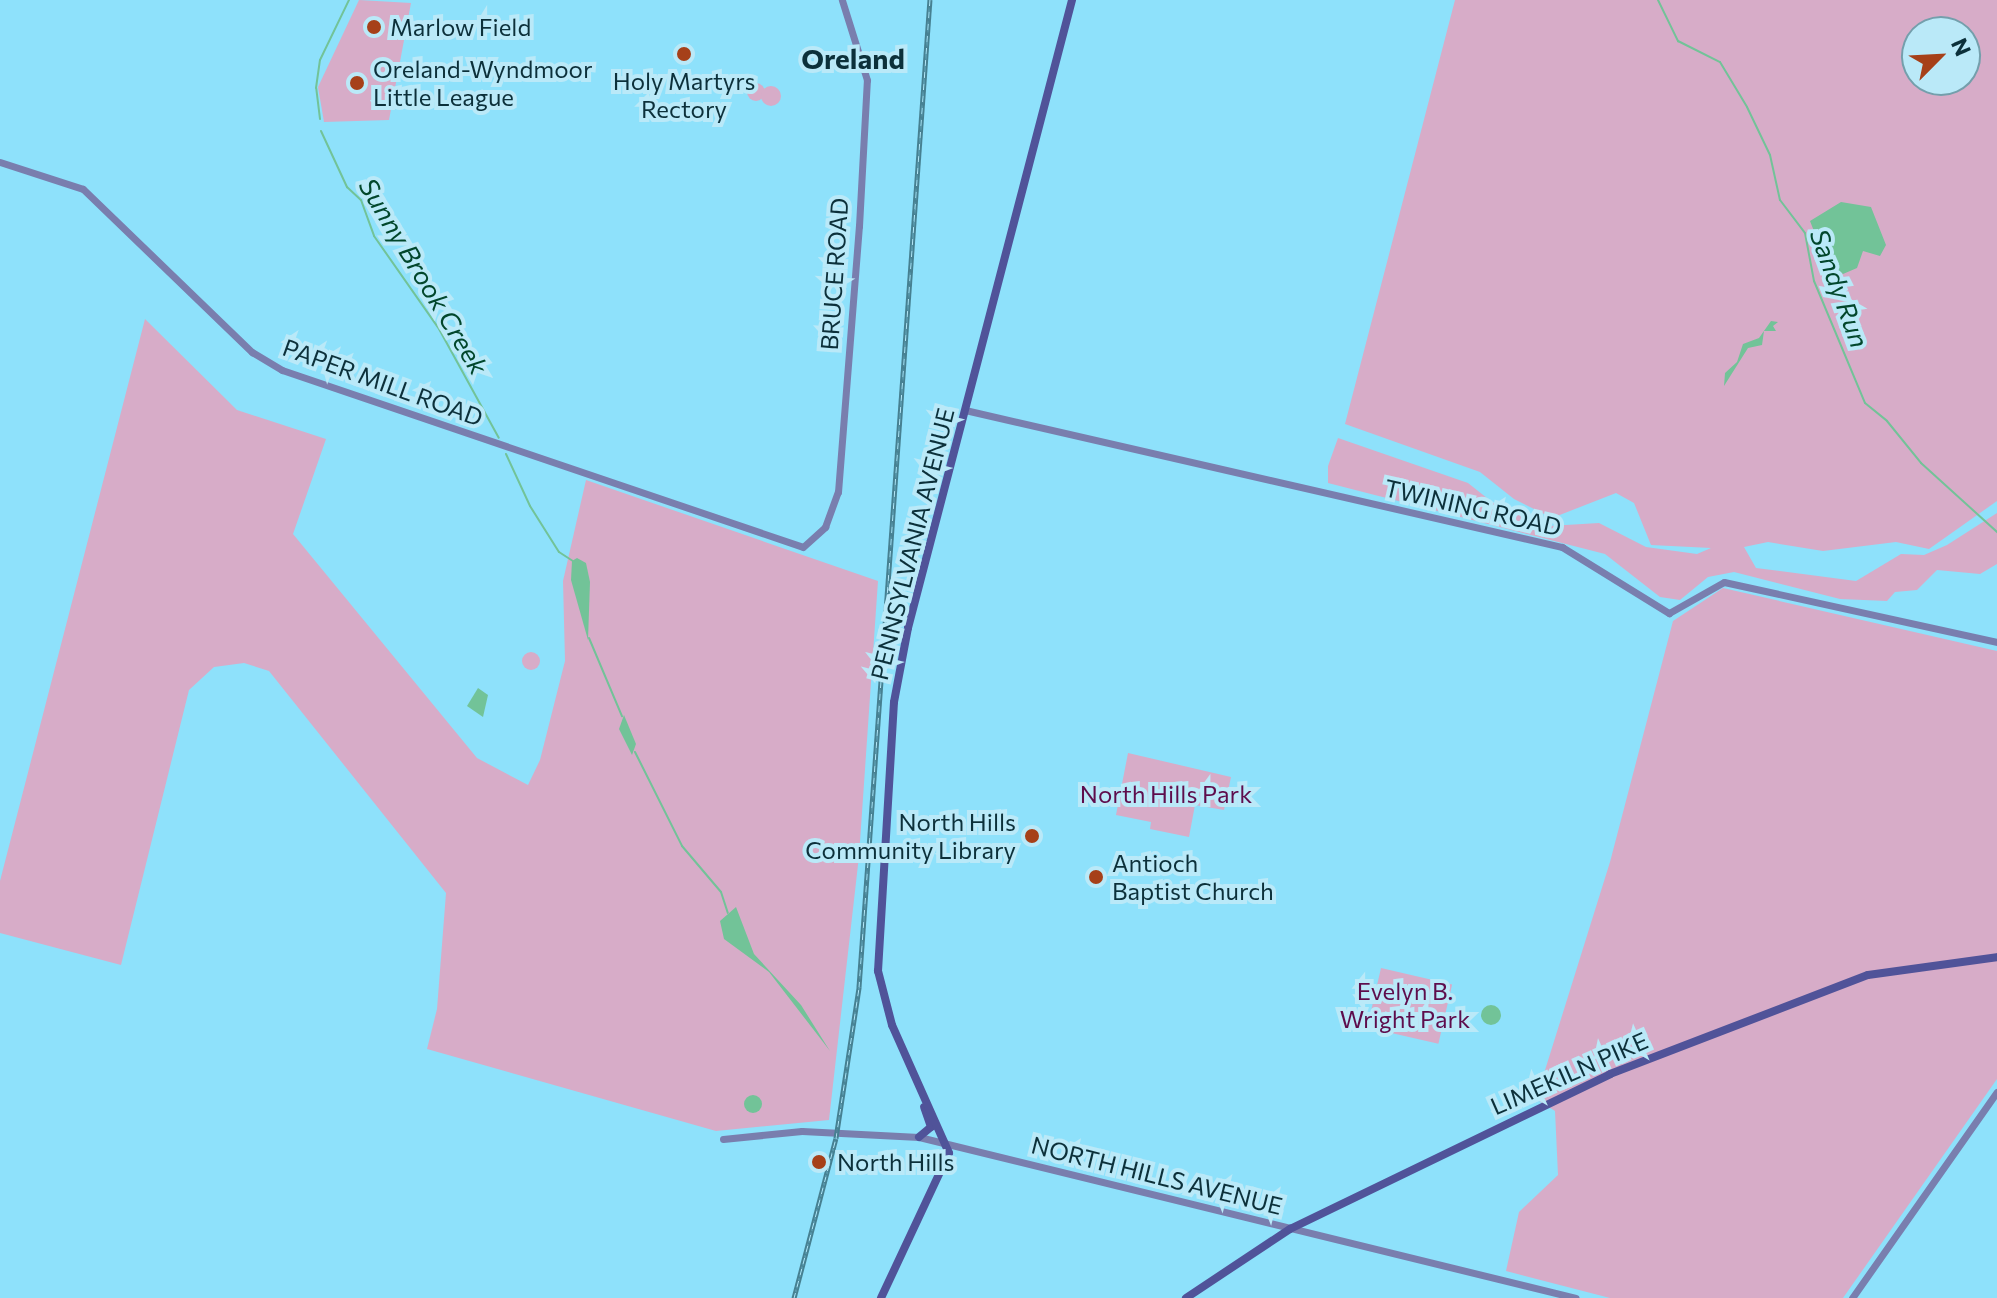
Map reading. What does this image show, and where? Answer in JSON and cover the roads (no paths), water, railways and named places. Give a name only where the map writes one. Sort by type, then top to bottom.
[{"type":"main road","name":"PENNSYLVANIA AVENUE","points":[[947,1144],[882,997],[877,955],[894,702],[908,628],[1072,0]]},
{"type":"main road","name":"LIMEKILN PIKE","points":[[1186,1298],[1290,1229],[1645,1059],[1868,975],[1997,958]]},
{"type":"main road","points":[[919,1137],[931,1127],[922,1091]]},
{"type":"main road","points":[[881,1298],[941,1177],[947,1144]]},
{"type":"street","name":"BRUCE ROAD","points":[[808,545],[825,527],[838,492],[859,226],[867,80],[842,0]]},
{"type":"street","name":"PAPER MILL ROAD","points":[[0,162],[83,189],[252,352],[282,370],[795,546],[808,545]]},
{"type":"street","name":"TWINING ROAD","points":[[965,410],[1562,547],[1669,613],[1724,582],[1997,642]]},
{"type":"street","points":[[1852,1298],[1997,1092]]},
{"type":"street","name":"NORTH HILLS AVENUE","points":[[723,1139],[802,1131],[919,1137],[1576,1298]]},
{"type":"waterway","name":"Sunny Brook Creek","points":[[320,119],[316,88],[320,60],[349,0]]},
{"type":"waterway","name":"Sandy Run","points":[[1658,0],[1678,41],[1720,62],[1747,107],[1770,155],[1780,200],[1805,233],[1814,281],[1865,403],[1887,421],[1921,463],[1997,532]]},
{"type":"waterway","name":"Sunny Brook Creek","points":[[321,131],[347,187],[361,200],[374,236],[439,329],[499,438]]},
{"type":"waterway","name":"Sunny Brook Creek","points":[[506,454],[530,506],[559,552],[573,561]]},
{"type":"waterway","name":"Sunny Brook Creek","points":[[589,638],[622,716]]},
{"type":"waterway","name":"Sunny Brook Creek","points":[[635,752],[682,846],[721,892],[728,913]]},
{"type":"railway","points":[[794,1298],[836,1138],[859,987],[930,0]]},
{"type":"place","name":"Marlow Field","points":[[374,27]]},
{"type":"place","name":"Holy Martyrs Rectory","points":[[684,54]]},
{"type":"place","name":"Oreland-Wyndmoor Little League","points":[[357,83]]},
{"type":"place","name":"North Hills Community Library","points":[[1032,836]]},
{"type":"place","name":"Antioch Baptist Church","points":[[1096,877]]},
{"type":"place","name":"North Hills","points":[[819,1162]]},
{"type":"district","name":"Oreland","points":[[853,58]]},
{"type":"park label","name":"North Hills Park","points":[[1166,794]]},
{"type":"park label","name":"Evelyn B. Wright Park","points":[[1405,1005]]}]
